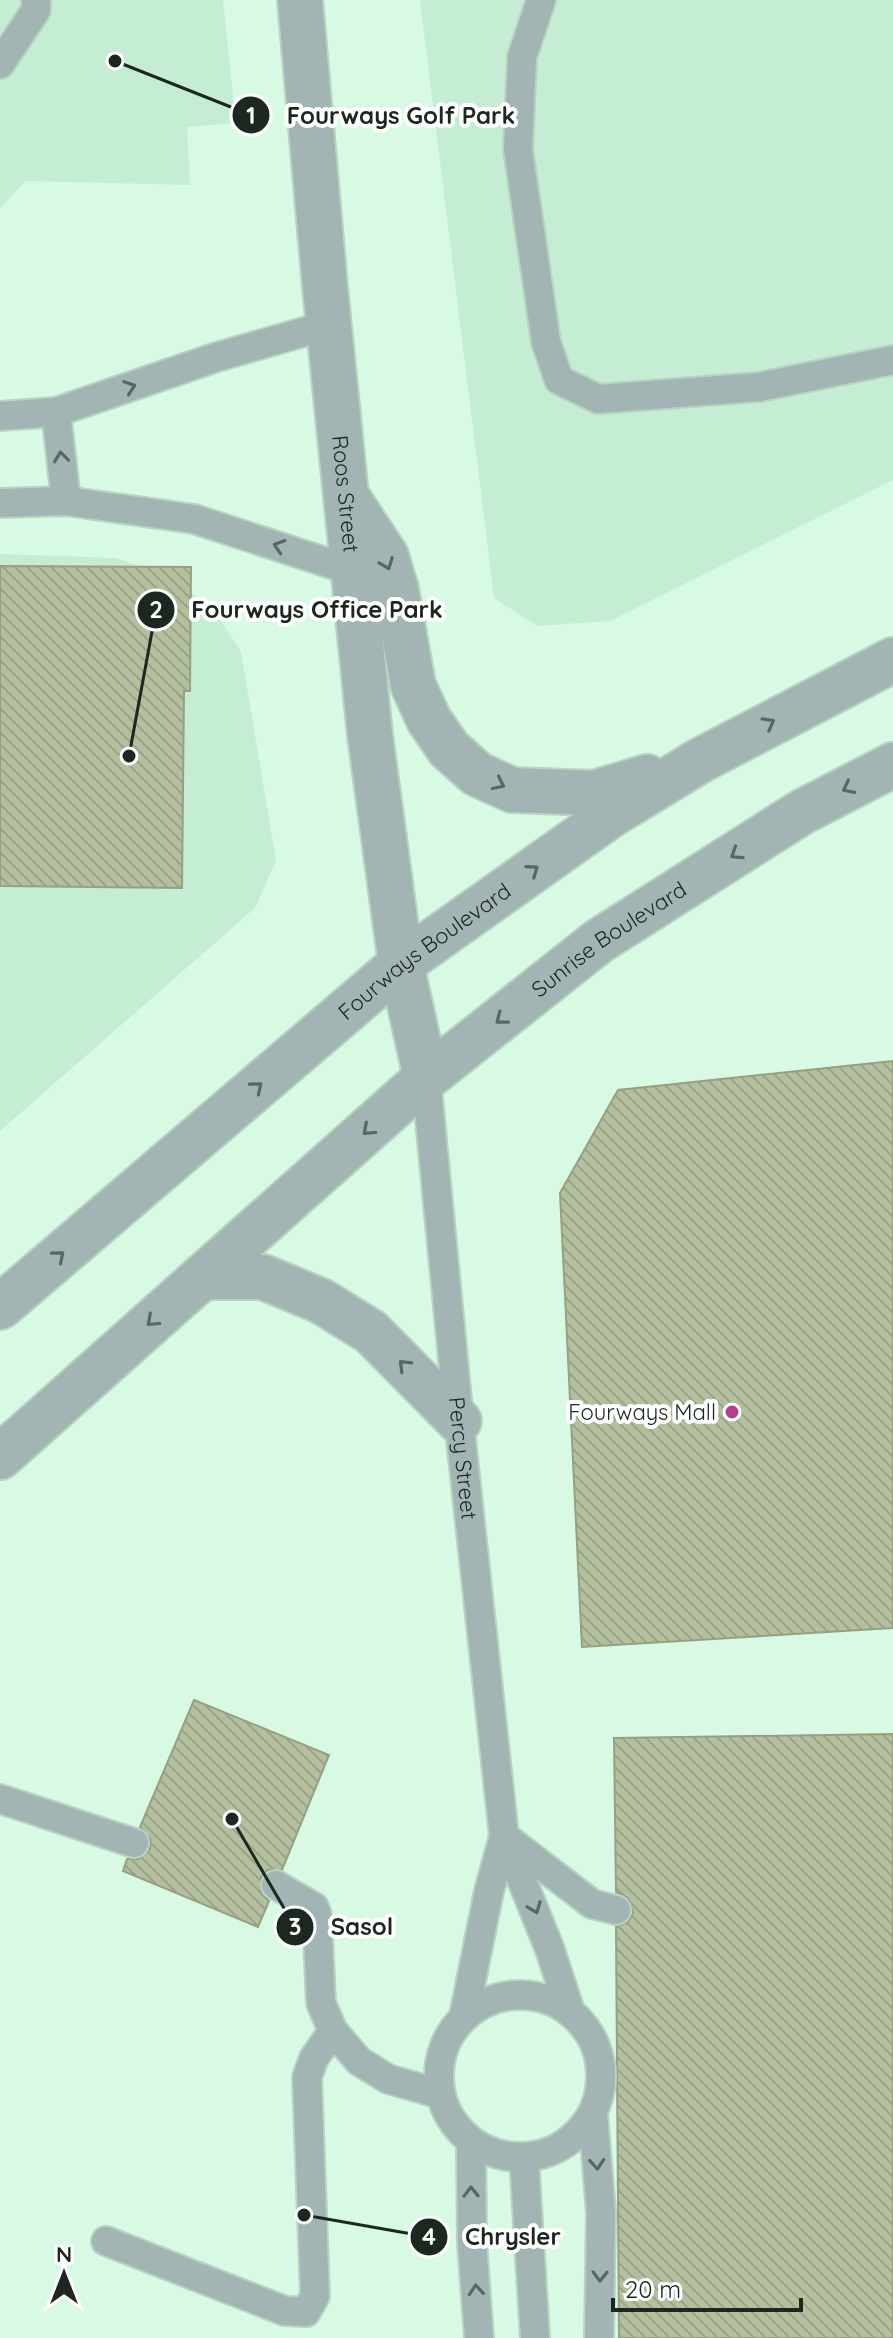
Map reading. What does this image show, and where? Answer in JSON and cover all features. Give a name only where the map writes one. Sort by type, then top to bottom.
[{"type":"street","name":"Roos Street","points":[[300,0],[328,325],[370,735],[401,964],[426,1078]]},
{"type":"street","points":[[347,497],[386,556],[396,589],[413,685],[429,720],[449,749],[477,774],[512,790],[594,793],[701,760]]},
{"type":"street","name":"Fourways Boulevard","points":[[0,1307],[401,964],[611,815],[701,760],[893,660]]},
{"type":"street","name":"Sunrise Boulevard","points":[[426,1078],[599,941],[802,812],[893,765]]},
{"type":"street","points":[[0,1457],[426,1078]]},
{"type":"street","points":[[202,1277],[263,1277],[321,1301],[371,1332],[459,1421]]},
{"type":"lane","points":[[0,64],[36,10],[36,0]]},
{"type":"lane","points":[[541,0],[522,57],[518,149],[546,342],[559,380],[598,399],[759,387],[893,360]]},
{"type":"lane","points":[[0,416],[56,412],[217,357],[328,325]]},
{"type":"lane","points":[[56,412],[66,501]]},
{"type":"lane","points":[[0,503],[66,501],[194,519],[353,571]]},
{"type":"lane","name":"Percy Street","points":[[426,1078],[504,1836],[549,1947],[570,2011],[590,2032],[601,2058],[602,2086],[593,2114],[601,2213],[599,2338]]},
{"type":"lane","points":[[0,1799],[134,1843]]},
{"type":"lane","points":[[504,1836],[592,1904],[616,1910]]},
{"type":"lane","name":"Percy Street","points":[[440,2094],[439,2066],[447,2038],[464,2016],[489,1891],[504,1836]]},
{"type":"lane","points":[[276,1885],[314,1907],[317,1915],[321,2003],[333,2031],[359,2061],[388,2079],[440,2094],[451,2120],[471,2142],[496,2154],[524,2158],[552,2151],[577,2136],[593,2114]]},
{"type":"lane","points":[[464,2016],[489,2001],[516,1995],[545,1998],[570,2011]]},
{"type":"lane","points":[[106,2241],[285,2311],[306,2312],[315,2296],[307,2077],[314,2058],[333,2031]]},
{"type":"lane","points":[[471,2142],[472,2242],[479,2338]]},
{"type":"lane","points":[[524,2158],[535,2338]]},
{"type":"shaded area","points":[[0,0],[223,0],[236,123],[187,127],[190,185],[26,181],[0,208]]},
{"type":"shaded area","points":[[420,0],[893,0],[893,480],[610,621],[537,626],[494,598]]},
{"type":"shaded area","points":[[0,554],[116,558],[166,576],[213,608],[241,652],[276,861],[255,908],[0,1131]]},
{"type":"building","points":[[0,566],[191,567],[190,691],[184,691],[182,888],[0,886]]},
{"type":"building","name":"Fourways Mall","points":[[893,1061],[893,1628],[582,1647],[560,1193],[618,1090]]},
{"type":"building","points":[[194,1700],[329,1755],[282,1870],[268,1870],[261,1877],[261,1893],[269,1901],[258,1927],[123,1871],[127,1859],[138,1859],[150,1849],[150,1839],[140,1827]]},
{"type":"building","points":[[893,1734],[893,2338],[619,2338],[616,1927],[628,1922],[633,1913],[628,1898],[616,1892],[614,1738]]},
{"type":"place","name":"Fourways Golf Park","points":[[115,61]]},
{"type":"place","name":"Fourways Office Park","points":[[129,756]]},
{"type":"place","name":"Fourways Mall","points":[[732,1412]]},
{"type":"place","name":"Sasol","points":[[232,1819]]},
{"type":"place","name":"Chrysler","points":[[304,2215]]}]
